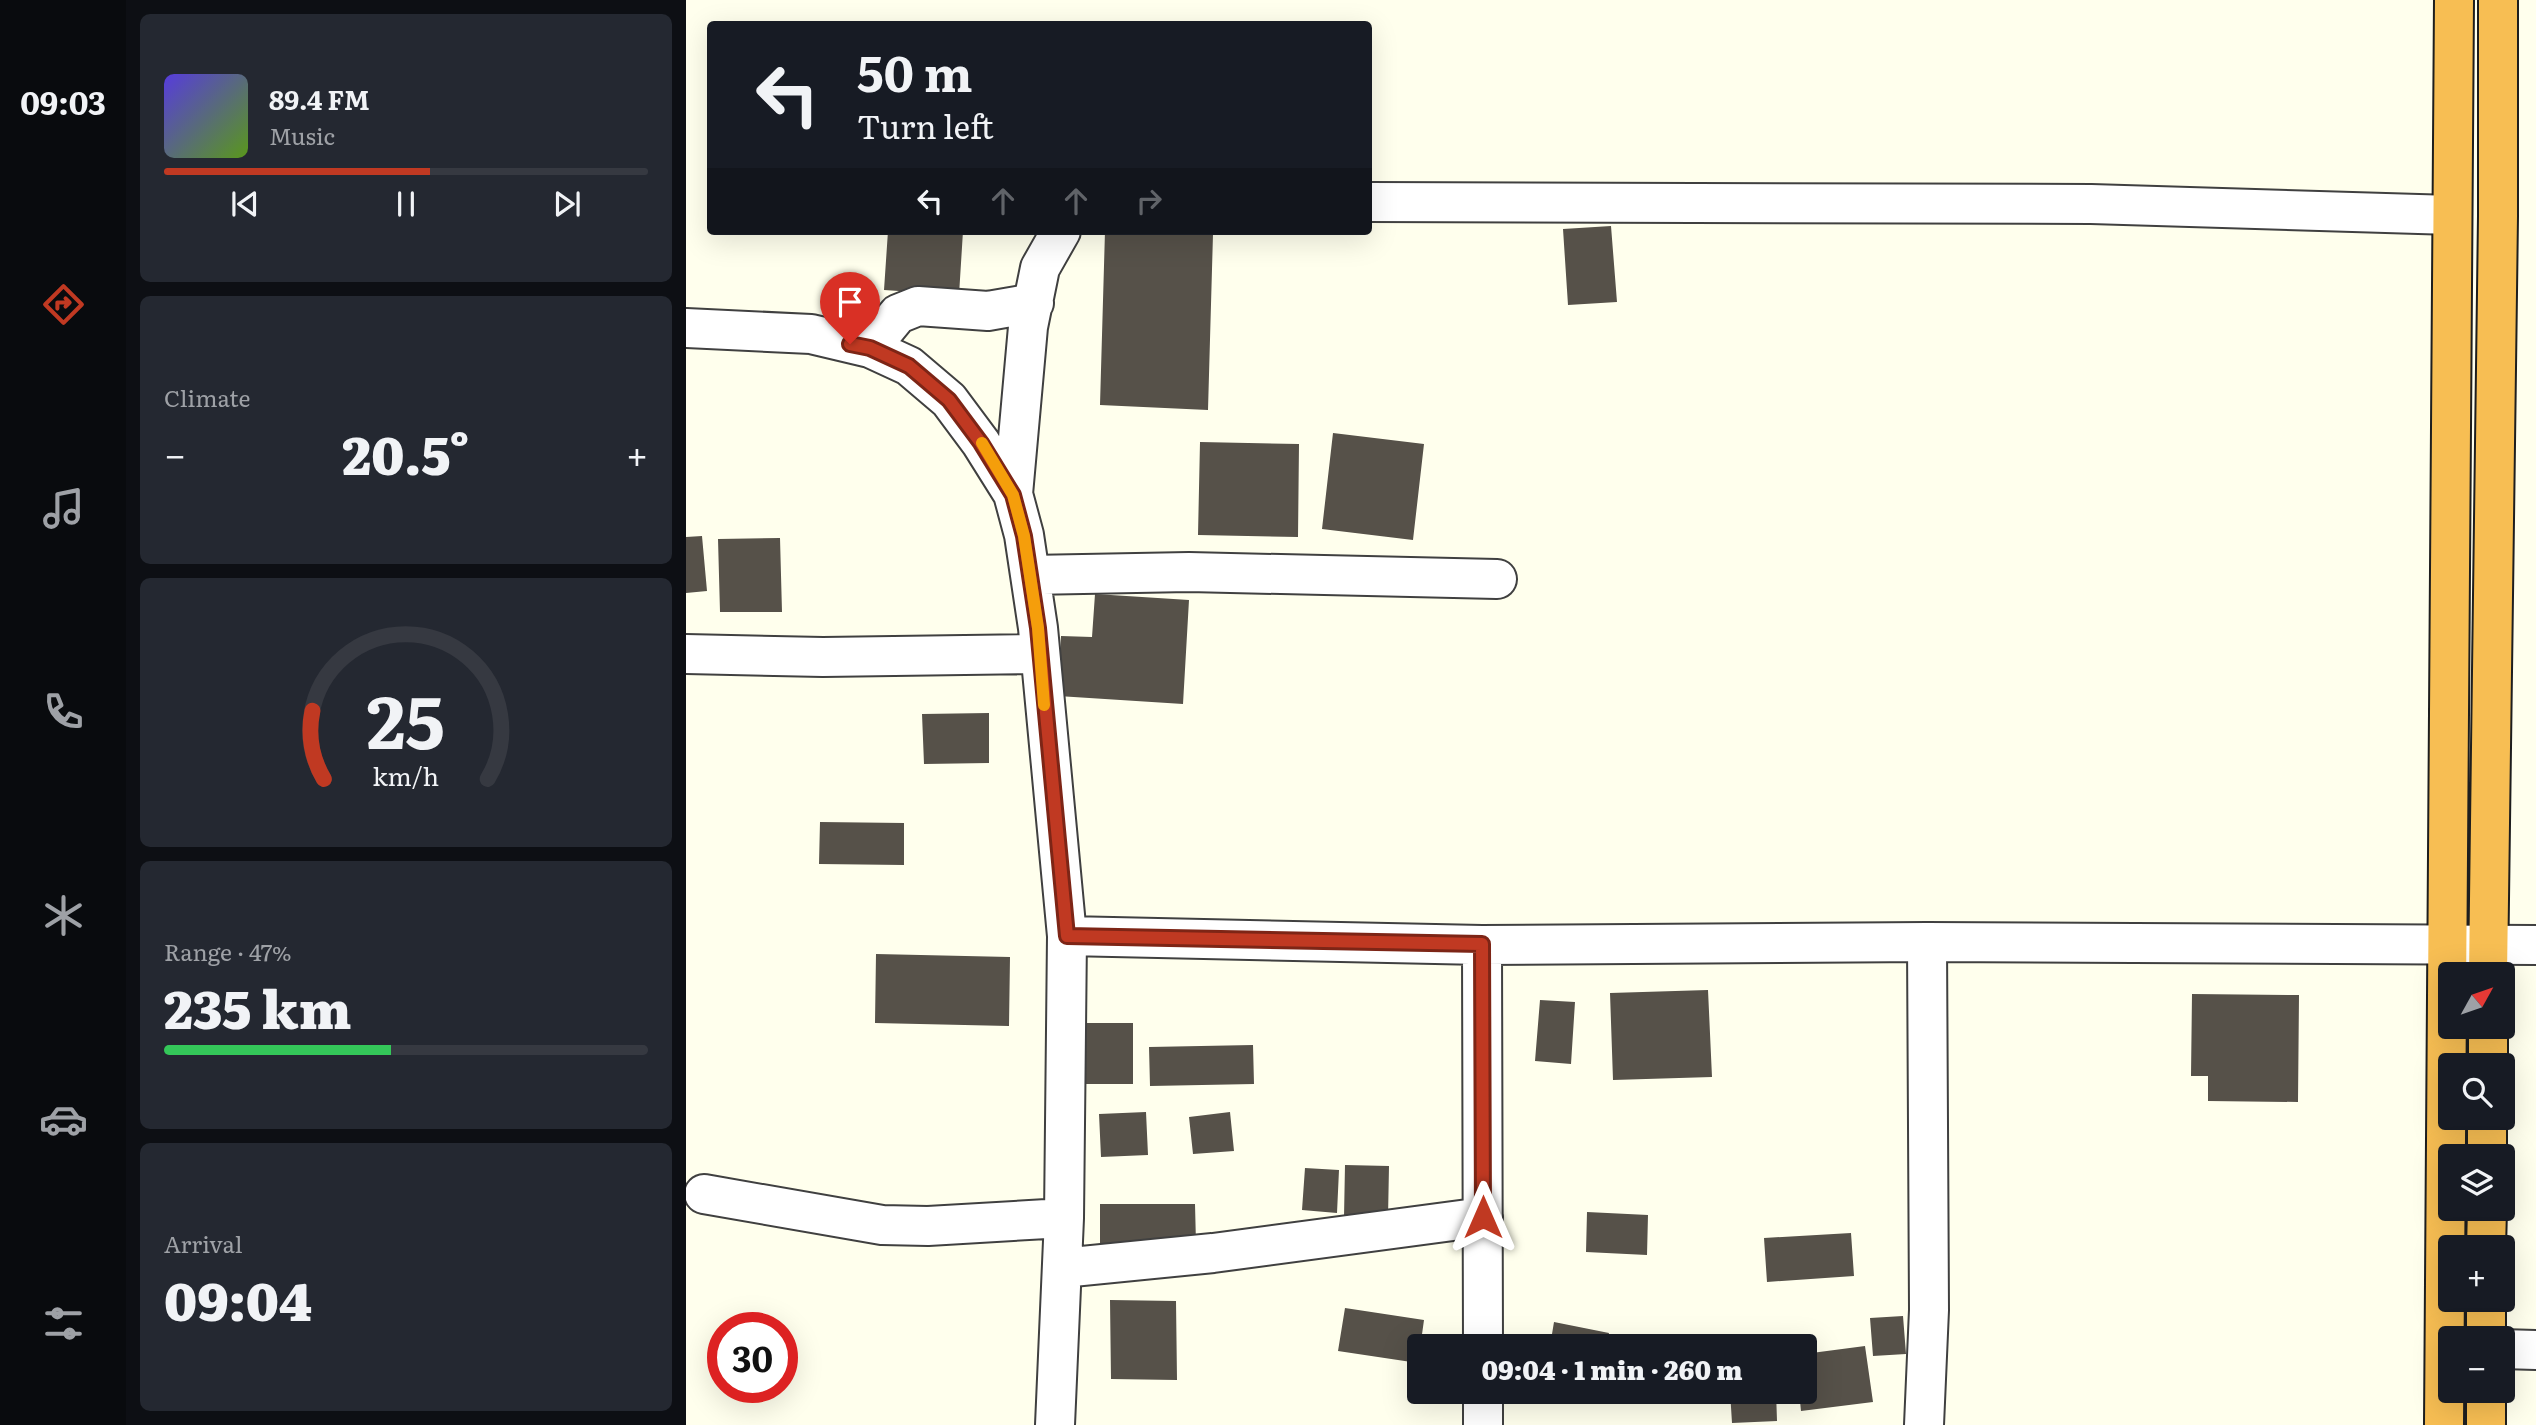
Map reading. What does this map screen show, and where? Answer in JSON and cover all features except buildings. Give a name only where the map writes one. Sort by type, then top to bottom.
[{"type":"highway","points":[[2447,1326],[2446,943],[2454,0]]},
{"type":"highway","points":[[2488,959],[2498,216],[2498,0]]},
{"type":"highway","points":[[2444,1425],[2445,1403]]},
{"type":"highway","points":[[2486,1403],[2486,1425]]},
{"type":"street","points":[[1372,202],[2091,204],[2452,215]]},
{"type":"street","points":[[1013,495],[1028,327],[1040,268],[1059,235]]},
{"type":"street","points":[[870,348],[898,314],[918,306],[988,311],[1034,303]]},
{"type":"street","points":[[686,328],[811,334],[870,348],[909,366],[949,400],[981,443],[1013,495],[1024,536],[1040,654],[1067,936],[1064,1218],[1055,1425]]},
{"type":"street","points":[[1030,575],[1189,572],[1497,579]]},
{"type":"street","points":[[686,654],[823,657],[1040,654]]},
{"type":"street","points":[[1067,936],[1482,944],[2446,943],[2488,959],[2536,945]]},
{"type":"street","points":[[1924,1425],[1929,1310],[1927,942]]},
{"type":"street","points":[[1482,944],[1483,1334]]},
{"type":"street","points":[[704,1194],[882,1225],[928,1226],[1064,1218]]},
{"type":"street","points":[[1062,1268],[1213,1253],[1483,1217]]},
{"type":"street","points":[[2515,1349],[2536,1350]]},
{"type":"street","points":[[1483,1404],[1483,1425]]},
{"type":"slow traffic","points":[[982,443],[1013,495],[1024,536],[1038,628],[1044,705]]},
{"type":"route","points":[[850,344],[870,348],[909,366],[949,400],[981,443],[1013,495],[1024,536],[1038,628],[1067,936],[1482,944],[1483,1217]]}]
